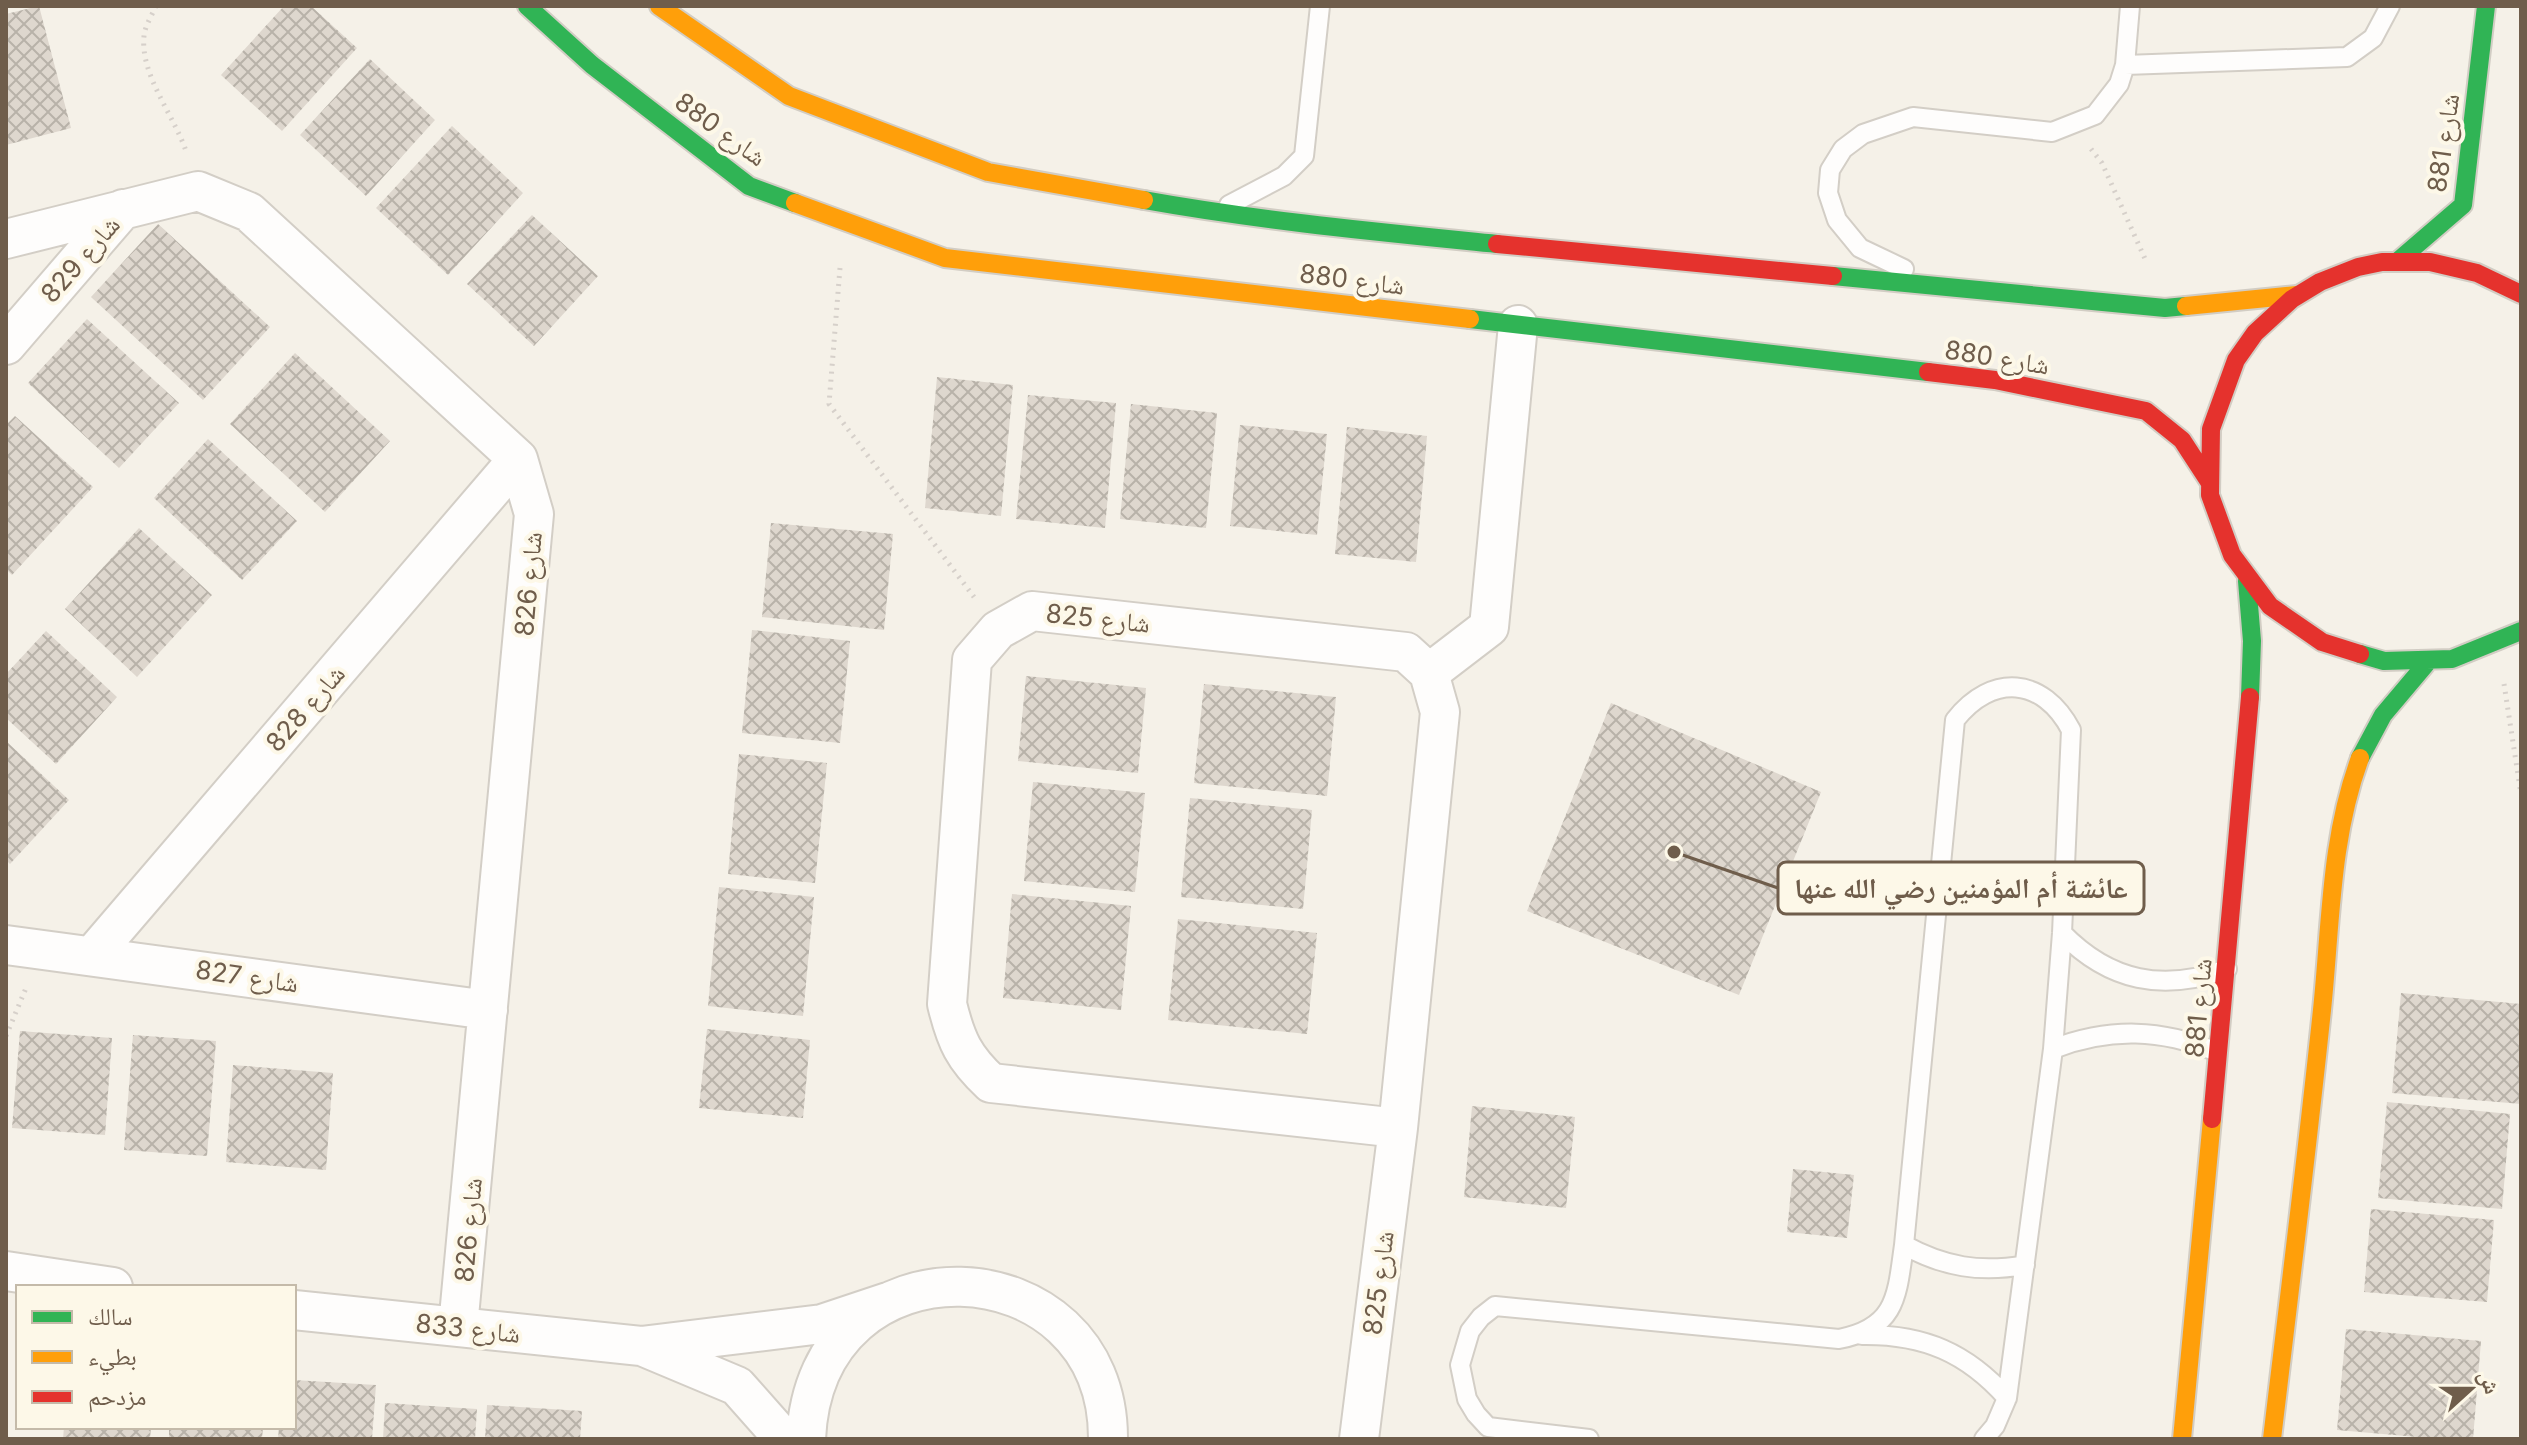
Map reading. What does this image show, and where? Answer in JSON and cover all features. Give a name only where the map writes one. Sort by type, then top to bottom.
[{"type":"street","name":"شارع 880","points":[[527,6],[592,65],[749,186],[945,258],[1995,380],[2146,411],[2182,440],[2210,483]]},
{"type":"street","name":"شارع 880","points":[[659,6],[789,96],[988,172],[1215,213],[1352,230],[2165,308],[2297,295]]},
{"type":"street","name":"شارع 881","points":[[2399,260],[2463,205],[2486,6]]},
{"type":"street","points":[[6,239],[198,191],[249,212],[518,459]]},
{"type":"street","name":"شارع 829","points":[[6,345],[123,209]]},
{"type":"street","points":[[2521,294],[2480,272],[2453,265],[2399,260],[2346,270],[2297,295],[2275,311],[2256,331],[2227,376],[2211,429],[2210,483],[2217,518],[2229,551],[2247,581],[2270,607],[2296,629],[2325,645],[2356,657],[2389,664],[2426,664],[2463,658],[2498,645],[2521,631]]},
{"type":"street","points":[[1429,673],[1489,627],[1518,325]]},
{"type":"street","name":"شارع 828","points":[[92,956],[518,459]]},
{"type":"street","name":"شارع 826","points":[[458,1327],[534,514],[518,459]]},
{"type":"street","name":"شارع 881","points":[[2182,1439],[2249,728],[2252,641],[2247,581]]},
{"type":"street","name":"شارع 825","points":[[1359,1439],[1398,1128],[1440,712],[1429,673],[1406,652],[1032,611],[998,630],[972,660],[947,1004],[954,1034],[970,1062],[991,1083],[1398,1128]]},
{"type":"street","points":[[2272,1439],[2323,1006],[2338,841],[2353,775],[2372,733],[2394,696],[2426,664]]},
{"type":"street","name":"شارع 827","points":[[6,945],[488,1010]]},
{"type":"street","points":[[6,1271],[100,1285]]},
{"type":"street","name":"شارع 833","points":[[296,1310],[641,1346],[822,1324],[917,1290],[949,1286],[981,1287],[1012,1295],[1040,1310],[1065,1330],[1085,1355],[1100,1384]]},
{"type":"street","points":[[806,1439],[816,1383],[828,1358],[865,1317],[888,1302]]},
{"type":"street","points":[[2160,1439],[2195,1324]]},
{"type":"street","name":"شارع 833","points":[[641,1346],[737,1386],[784,1439]]},
{"type":"street","points":[[1100,1384],[1108,1419],[1108,1439]]},
{"type":"street","points":[[1100,1384],[1131,1439]]},
{"type":"lane","points":[[1215,213],[1284,176],[1304,156],[1320,6]]},
{"type":"lane","points":[[1938,286],[1860,248],[1837,220],[1828,193],[1830,170],[1843,149],[1863,134],[1913,117],[2052,132],[2073,126],[2095,115],[2119,84],[2125,65],[2130,6]]},
{"type":"lane","points":[[2125,65],[2347,57],[2373,38],[2390,6]]},
{"type":"lane","points":[[1860,1335],[1878,1325],[1891,1311],[1898,1292],[1955,720],[1968,703],[1985,692],[2006,686],[2026,689],[2045,697],[2061,711],[2071,730],[2062,933],[2053,1049],[2007,1398],[2003,1413],[1984,1439]]},
{"type":"lane","points":[[2062,933],[2079,950],[2099,963],[2143,979],[2171,982],[2200,978],[2227,969]]},
{"type":"lane","points":[[2053,1049],[2077,1040],[2126,1032],[2158,1034],[2190,1041],[2220,1053]]},
{"type":"lane","points":[[1904,1245],[1950,1265],[1975,1269],[2025,1265]]},
{"type":"lane","points":[[1589,1439],[1488,1427],[1476,1414],[1467,1399],[1460,1365],[1467,1339],[1481,1317],[1495,1306],[1839,1339],[1860,1335],[1906,1337],[1951,1352],[1991,1380],[2007,1398]]},
{"type":"path","points":[[156,6],[144,35],[150,76],[172,115],[198,191]]},
{"type":"path","points":[[2073,126],[2102,163],[2165,308]]},
{"type":"path","points":[[844,221],[829,404],[998,630]]},
{"type":"path","points":[[2498,645],[2521,794]]},
{"type":"building","points":[[39,6],[71,128],[6,145],[6,14]]},
{"type":"building","points":[[284,6],[311,6],[357,48],[282,131],[221,75]]},
{"type":"building","points":[[370,59],[435,120],[366,196],[300,135]]},
{"type":"building","points":[[452,126],[523,193],[448,275],[376,208]]},
{"type":"building","points":[[532,215],[598,276],[534,346],[467,284]]},
{"type":"building","points":[[158,224],[270,327],[203,400],[91,297]]},
{"type":"building","points":[[87,319],[179,403],[119,468],[28,383]]},
{"type":"building","points":[[295,353],[390,441],[325,512],[230,424]]},
{"type":"building","points":[[937,377],[1013,385],[1001,516],[925,508]]},
{"type":"building","points":[[1028,395],[1116,403],[1105,528],[1016,519]]},
{"type":"building","points":[[1131,404],[1217,413],[1206,528],[1120,519]]},
{"type":"building","points":[[15,416],[93,487],[12,575],[6,569],[6,425]]},
{"type":"building","points":[[1240,425],[1327,434],[1317,535],[1230,526]]},
{"type":"building","points":[[1347,427],[1427,436],[1416,562],[1335,554]]},
{"type":"building","points":[[208,439],[297,521],[242,580],[154,498]]},
{"type":"building","points":[[771,523],[893,534],[884,630],[762,617]]},
{"type":"building","points":[[139,528],[212,595],[137,677],[65,609]]},
{"type":"building","points":[[752,630],[850,641],[840,743],[742,733]]},
{"type":"building","points":[[46,631],[117,697],[56,764],[6,718],[6,674]]},
{"type":"building","points":[[1026,676],[1146,688],[1138,773],[1018,761]]},
{"type":"building","points":[[1204,684],[1336,697],[1327,796],[1194,783]]},
{"type":"building","points":[[1611,703],[1821,792],[1739,995],[1527,911]]},
{"type":"building","points":[[6,741],[69,800],[10,864],[6,860]]},
{"type":"building","points":[[739,754],[827,763],[815,883],[728,874]]},
{"type":"building","points":[[1033,782],[1145,793],[1135,892],[1024,881]]},
{"type":"building","points":[[1190,798],[1312,810],[1303,909],[1181,897]]},
{"type":"building","points":[[719,887],[814,897],[803,1016],[708,1006]]},
{"type":"building","points":[[1012,894],[1131,906],[1121,1010],[1003,998]]},
{"type":"building","points":[[1178,919],[1317,933],[1307,1034],[1168,1020]]},
{"type":"building","points":[[2401,993],[2521,1004],[2521,1104],[2392,1093]]},
{"type":"building","points":[[707,1029],[810,1040],[803,1118],[699,1108]]},
{"type":"building","points":[[20,1031],[112,1038],[105,1135],[12,1128]]},
{"type":"building","points":[[133,1035],[216,1041],[207,1156],[124,1150]]},
{"type":"building","points":[[233,1065],[333,1073],[326,1170],[226,1162]]},
{"type":"building","points":[[2387,1102],[2510,1114],[2502,1209],[2378,1198]]},
{"type":"building","points":[[1472,1106],[1575,1117],[1566,1208],[1464,1197]]},
{"type":"building","points":[[1793,1169],[1854,1175],[1847,1238],[1787,1232]]},
{"type":"building","points":[[2371,1209],[2494,1220],[2487,1302],[2364,1292]]},
{"type":"building","points":[[2346,1329],[2481,1341],[2473,1439],[2337,1430]]},
{"type":"building","points":[[296,1380],[376,1385],[372,1439],[278,1439],[279,1429],[296,1429]]},
{"type":"building","points":[[385,1403],[477,1409],[475,1439],[383,1439]]},
{"type":"building","points":[[487,1405],[582,1411],[580,1439],[485,1439]]},
{"type":"building","points":[[64,1429],[151,1429],[150,1439],[63,1439]]},
{"type":"building","points":[[169,1429],[263,1429],[262,1439],[169,1439]]},
{"type":"traffic: fast","points":[[527,6],[592,65],[749,186],[795,203]]},
{"type":"traffic: fast","points":[[2399,260],[2463,205],[2486,6]]},
{"type":"traffic: fast","points":[[1144,200],[1276,220],[1497,244]]},
{"type":"traffic: fast","points":[[1833,276],[2165,308],[2186,306]]},
{"type":"traffic: fast","points":[[1470,319],[1928,372]]},
{"type":"traffic: fast","points":[[2247,581],[2252,641],[2250,697]]},
{"type":"traffic: fast","points":[[2360,654],[2384,661],[2452,659],[2521,631]]},
{"type":"traffic: fast","points":[[2360,758],[2383,715],[2426,664]]},
{"type":"traffic: slow","points":[[659,6],[789,96],[988,172],[1144,200]]},
{"type":"traffic: slow","points":[[795,203],[945,258],[1470,319]]},
{"type":"traffic: slow","points":[[2186,306],[2297,295]]},
{"type":"traffic: slow","points":[[2272,1439],[2322,1010],[2337,851],[2360,758]]},
{"type":"traffic: slow","points":[[2182,1439],[2212,1119]]},
{"type":"traffic: jam","points":[[1497,244],[1833,276]]},
{"type":"traffic: jam","points":[[2360,654],[2322,642],[2270,606],[2232,555],[2210,495],[2211,429],[2236,360],[2255,333],[2292,299],[2320,282],[2358,267],[2382,262],[2430,262],[2477,273],[2521,294]]},
{"type":"traffic: jam","points":[[1928,372],[1995,380],[2146,411],[2182,440],[2210,483]]},
{"type":"traffic: jam","points":[[2212,1119],[2250,697]]},
{"type":"place","name":"عائشة أم المؤمنين رضي الله عنها","points":[[1674,852]]}]
